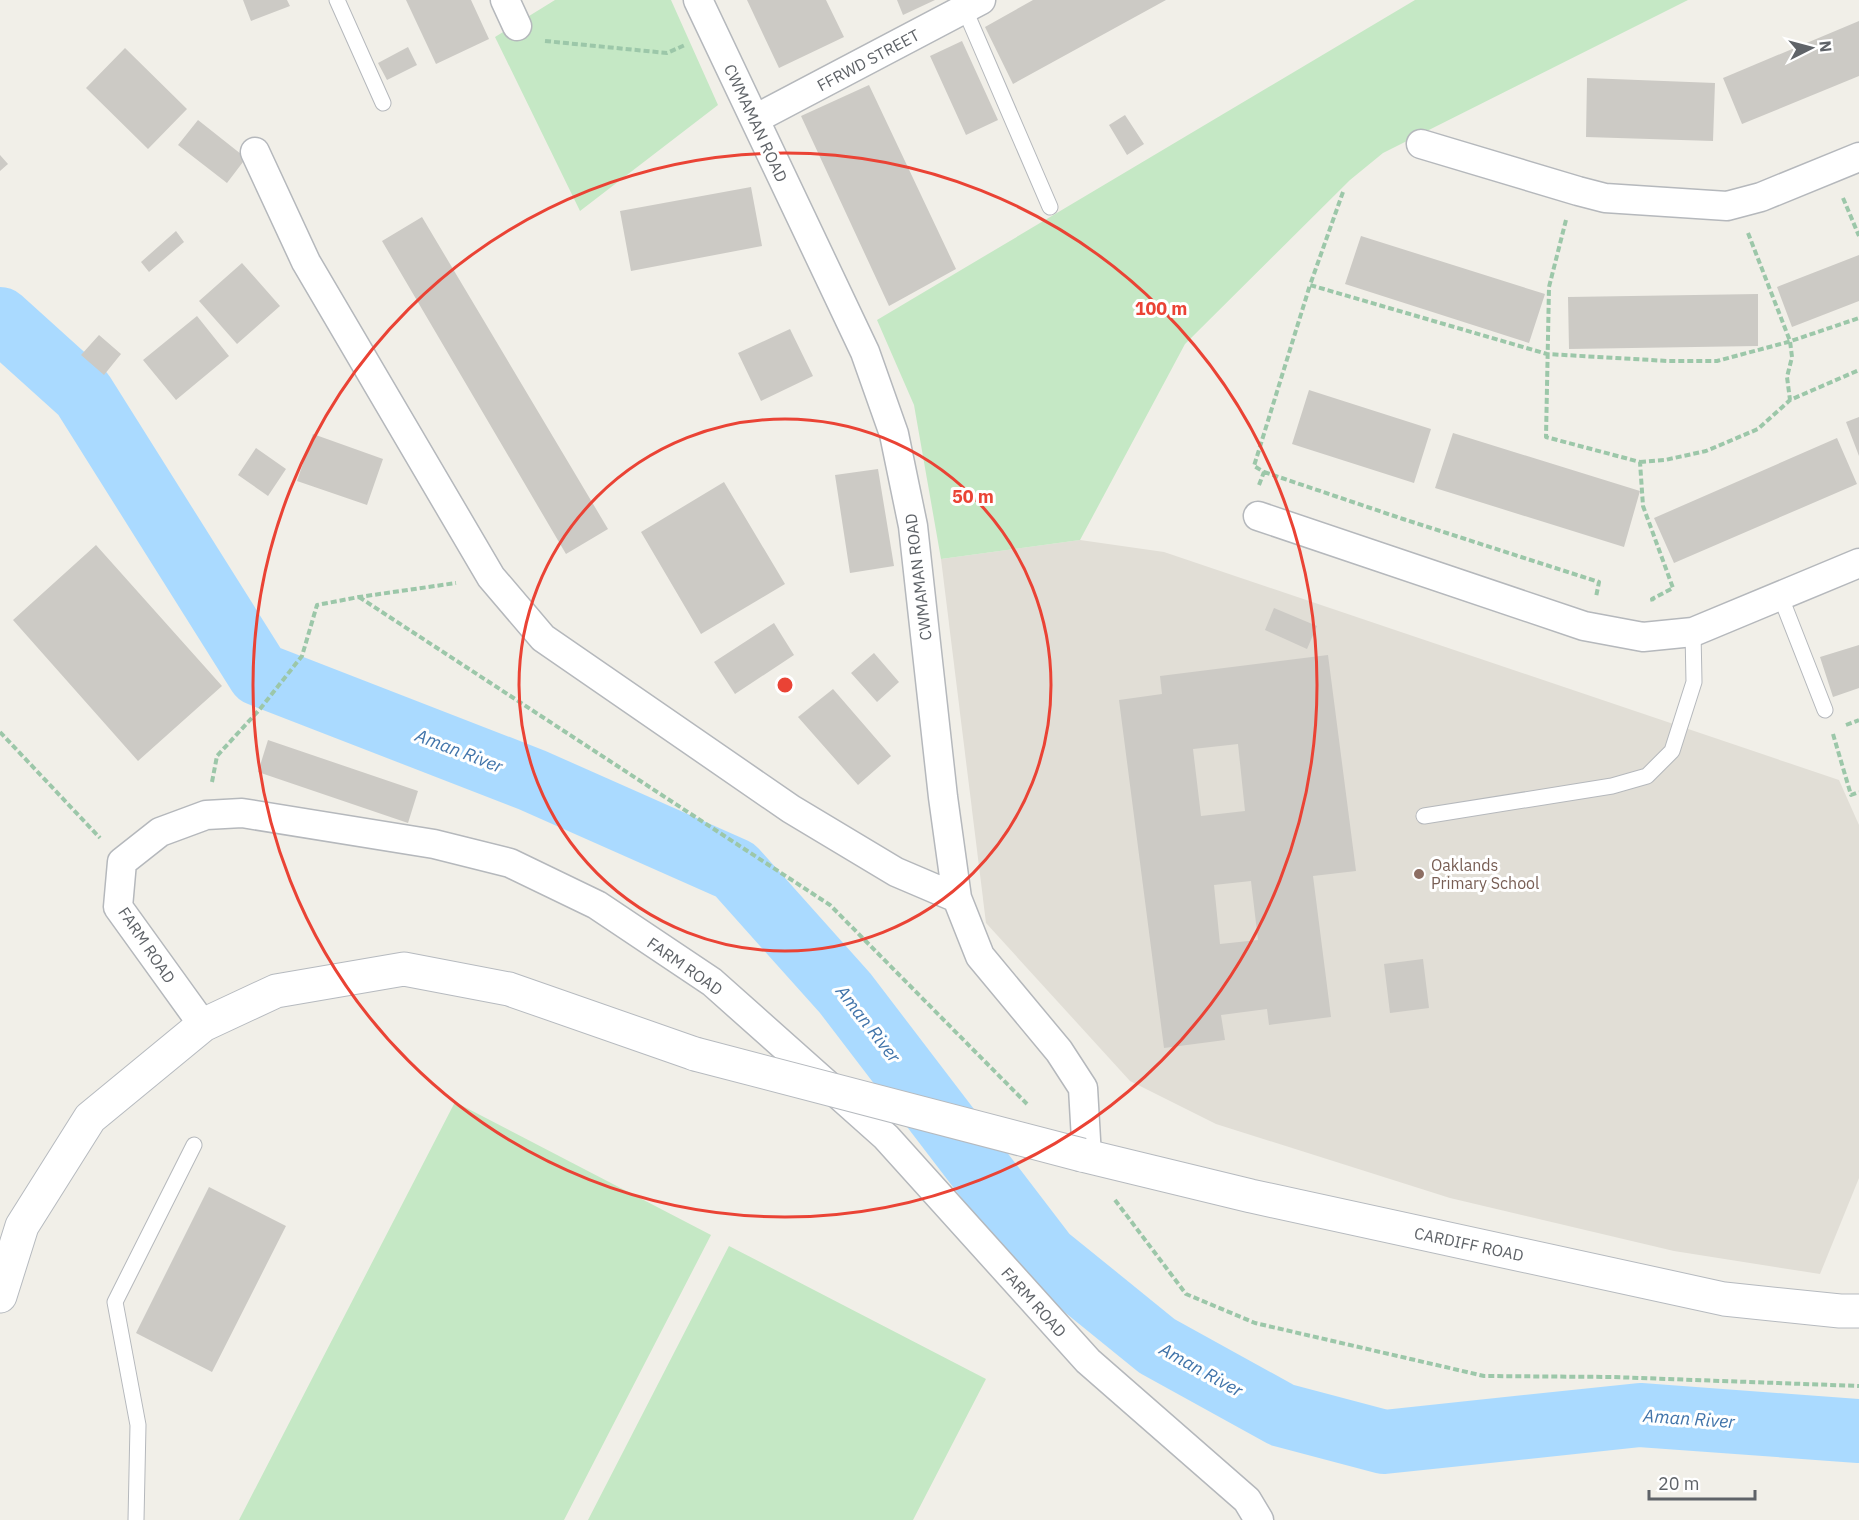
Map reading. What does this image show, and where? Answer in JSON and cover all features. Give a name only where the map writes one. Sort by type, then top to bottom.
[{"type":"main road","name":"CARDIFF ROAD","points":[[0,1296],[22,1226],[90,1118],[203,1025],[276,990],[404,969],[509,989],[695,1054],[1085,1156],[1251,1196],[1724,1299],[1859,1311]]},
{"type":"street","points":[[505,0],[517,26]]},
{"type":"street","name":"CWMAMAN ROAD","points":[[698,0],[865,352],[894,434],[913,526],[942,797],[957,898],[980,957],[1059,1051],[1083,1088],[1085,1156]]},
{"type":"street","name":"FFRWD STREET","points":[[755,119],[968,3]]},
{"type":"street","points":[[1421,144],[1605,198],[1727,206],[1761,197],[1859,157]]},
{"type":"street","points":[[255,152],[306,262],[491,578],[543,638],[781,803],[896,872],[957,898]]},
{"type":"street","points":[[1258,516],[1584,626],[1643,637],[1693,632],[1859,563]]},
{"type":"street","name":"FARM ROAD","points":[[203,1025],[118,907],[122,862],[160,832],[206,815],[242,813],[434,844],[510,863],[597,905],[712,982],[886,1137],[1088,1361],[1247,1500],[1259,1520]]},
{"type":"lane","points":[[338,0],[382,104]]},
{"type":"lane","points":[[968,3],[1050,207]]},
{"type":"lane","points":[[1780,595],[1825,710]]},
{"type":"lane","points":[[1424,816],[1612,786],[1647,776],[1672,751],[1694,682],[1693,632]]},
{"type":"lane","points":[[136,1520],[138,1425],[115,1302],[194,1145]]},
{"type":"path","points":[[517,26],[532,40],[667,53],[714,33]]},
{"type":"path","points":[[1831,168],[1859,236]]},
{"type":"path","points":[[1574,190],[1549,286],[1546,437],[1640,462],[1665,460],[1706,450],[1758,429],[1790,400],[1859,370]]},
{"type":"path","points":[[1343,192],[1310,285],[1254,466],[1264,472],[1403,519],[1599,582],[1596,597],[1605,600]]},
{"type":"path","points":[[1741,202],[1747,231],[1790,341],[1792,357],[1787,377],[1790,400]]},
{"type":"path","points":[[1310,285],[1547,354],[1668,361],[1717,361],[1790,341],[1859,318]]},
{"type":"path","points":[[1640,462],[1643,506],[1672,588],[1652,599],[1643,601]]},
{"type":"path","points":[[1258,516],[1248,515],[1264,472]]},
{"type":"path","points":[[206,815],[216,756],[260,709],[303,656],[317,605],[491,578]]},
{"type":"path","points":[[359,597],[830,905],[1027,1105]]},
{"type":"path","points":[[1652,599],[1662,635]]},
{"type":"path","points":[[1832,730],[1851,795],[1859,792]]},
{"type":"path","points":[[0,732],[122,862]]},
{"type":"path","points":[[1114,1199],[1186,1294],[1255,1323],[1484,1376],[1613,1377],[1859,1386]]},
{"type":"shaded area","name":"Oaklands Primary School","points":[[1080,540],[1164,552],[1839,780],[1859,825],[1859,1178],[1820,1274],[1674,1251],[1450,1198],[1216,1124],[1130,1081],[986,923],[941,559]]},
{"type":"green space","points":[[555,0],[671,0],[718,105],[580,211],[495,37]]},
{"type":"green space","points":[[1415,0],[1688,0],[1383,153],[1350,180],[1185,344],[1080,540],[941,559],[914,405],[877,320]]},
{"type":"green space","points":[[455,1102],[711,1235],[564,1520],[239,1520]]},
{"type":"green space","points":[[729,1246],[986,1379],[913,1520],[588,1520]]},
{"type":"building","points":[[243,0],[287,0],[290,6],[251,21]]},
{"type":"building","points":[[406,0],[471,0],[489,39],[436,64]]},
{"type":"building","points":[[747,0],[826,0],[844,37],[779,68]]},
{"type":"building","points":[[897,0],[935,0],[903,15]]},
{"type":"building","points":[[1033,0],[1166,0],[1013,84],[985,27]]},
{"type":"building","points":[[1859,21],[1859,76],[1742,124],[1723,78]]},
{"type":"building","points":[[962,41],[998,120],[966,135],[930,56]]},
{"type":"building","points":[[408,47],[417,65],[387,80],[378,63]]},
{"type":"building","points":[[125,48],[187,109],[148,149],[86,88]]},
{"type":"building","points":[[1587,78],[1715,83],[1713,141],[1586,137]]},
{"type":"building","points":[[869,85],[956,269],[889,306],[801,116]]},
{"type":"building","points":[[1125,115],[1144,144],[1127,155],[1109,125]]},
{"type":"building","points":[[198,120],[246,158],[227,183],[178,145]]},
{"type":"building","points":[[0,155],[8,164],[0,171]]},
{"type":"building","points":[[751,187],[762,246],[631,271],[620,211]]},
{"type":"building","points":[[422,217],[608,529],[566,554],[382,241]]},
{"type":"building","points":[[176,231],[184,242],[149,272],[141,262]]},
{"type":"building","points":[[1361,236],[1545,294],[1529,343],[1345,284]]},
{"type":"building","points":[[1859,255],[1859,301],[1792,327],[1777,287]]},
{"type":"building","points":[[242,263],[280,306],[237,344],[199,301]]},
{"type":"building","points":[[1758,294],[1758,346],[1569,349],[1568,297]]},
{"type":"building","points":[[197,316],[229,356],[176,400],[143,360]]},
{"type":"building","points":[[790,329],[813,376],[761,401],[738,353]]},
{"type":"building","points":[[99,335],[121,354],[104,375],[81,355]]},
{"type":"building","points":[[1309,390],[1431,429],[1414,483],[1292,444]]},
{"type":"building","points":[[1859,417],[1859,456],[1846,422]]},
{"type":"building","points":[[1453,433],[1640,491],[1624,547],[1435,488]]},
{"type":"building","points":[[313,434],[383,459],[367,505],[297,481]]},
{"type":"building","points":[[1837,438],[1857,484],[1674,563],[1654,518]]},
{"type":"building","points":[[256,448],[286,469],[268,496],[238,475]]},
{"type":"building","points":[[878,469],[894,566],[850,573],[835,475]]},
{"type":"building","points":[[724,482],[785,584],[701,634],[641,532]]},
{"type":"building","points":[[96,545],[222,686],[138,761],[13,620]]},
{"type":"building","points":[[1274,608],[1317,626],[1307,649],[1265,630]]},
{"type":"building","points":[[774,623],[794,655],[735,694],[714,662]]},
{"type":"building","points":[[1859,645],[1859,688],[1833,697],[1820,657]]},
{"type":"building","points":[[874,653],[899,682],[877,702],[851,673]]},
{"type":"building","points":[[1328,655],[1356,871],[1313,876],[1331,1017],[1269,1025],[1267,1009],[1221,1015],[1225,1040],[1164,1048],[1119,700],[1162,694],[1160,676]],"holes":[[[1238,744],[1245,811],[1201,816],[1193,749]],[[1251,881],[1258,940],[1220,944],[1214,885]]]},
{"type":"building","points":[[833,689],[891,756],[858,785],[798,717]]},
{"type":"building","points":[[268,740],[418,791],[408,823],[258,772]]},
{"type":"building","points":[[1423,959],[1429,1008],[1390,1013],[1384,964]]},
{"type":"building","points":[[209,1187],[286,1226],[212,1372],[136,1333]]},
{"type":"waterway","name":"Aman River","points":[[0,319],[83,394],[259,674],[532,780],[735,870],[845,993],[1046,1256],[1157,1346],[1282,1415],[1384,1442],[1640,1415],[1859,1431]]},
{"type":"place","name":"Oaklands Primary School","points":[[1419,874]]}]
